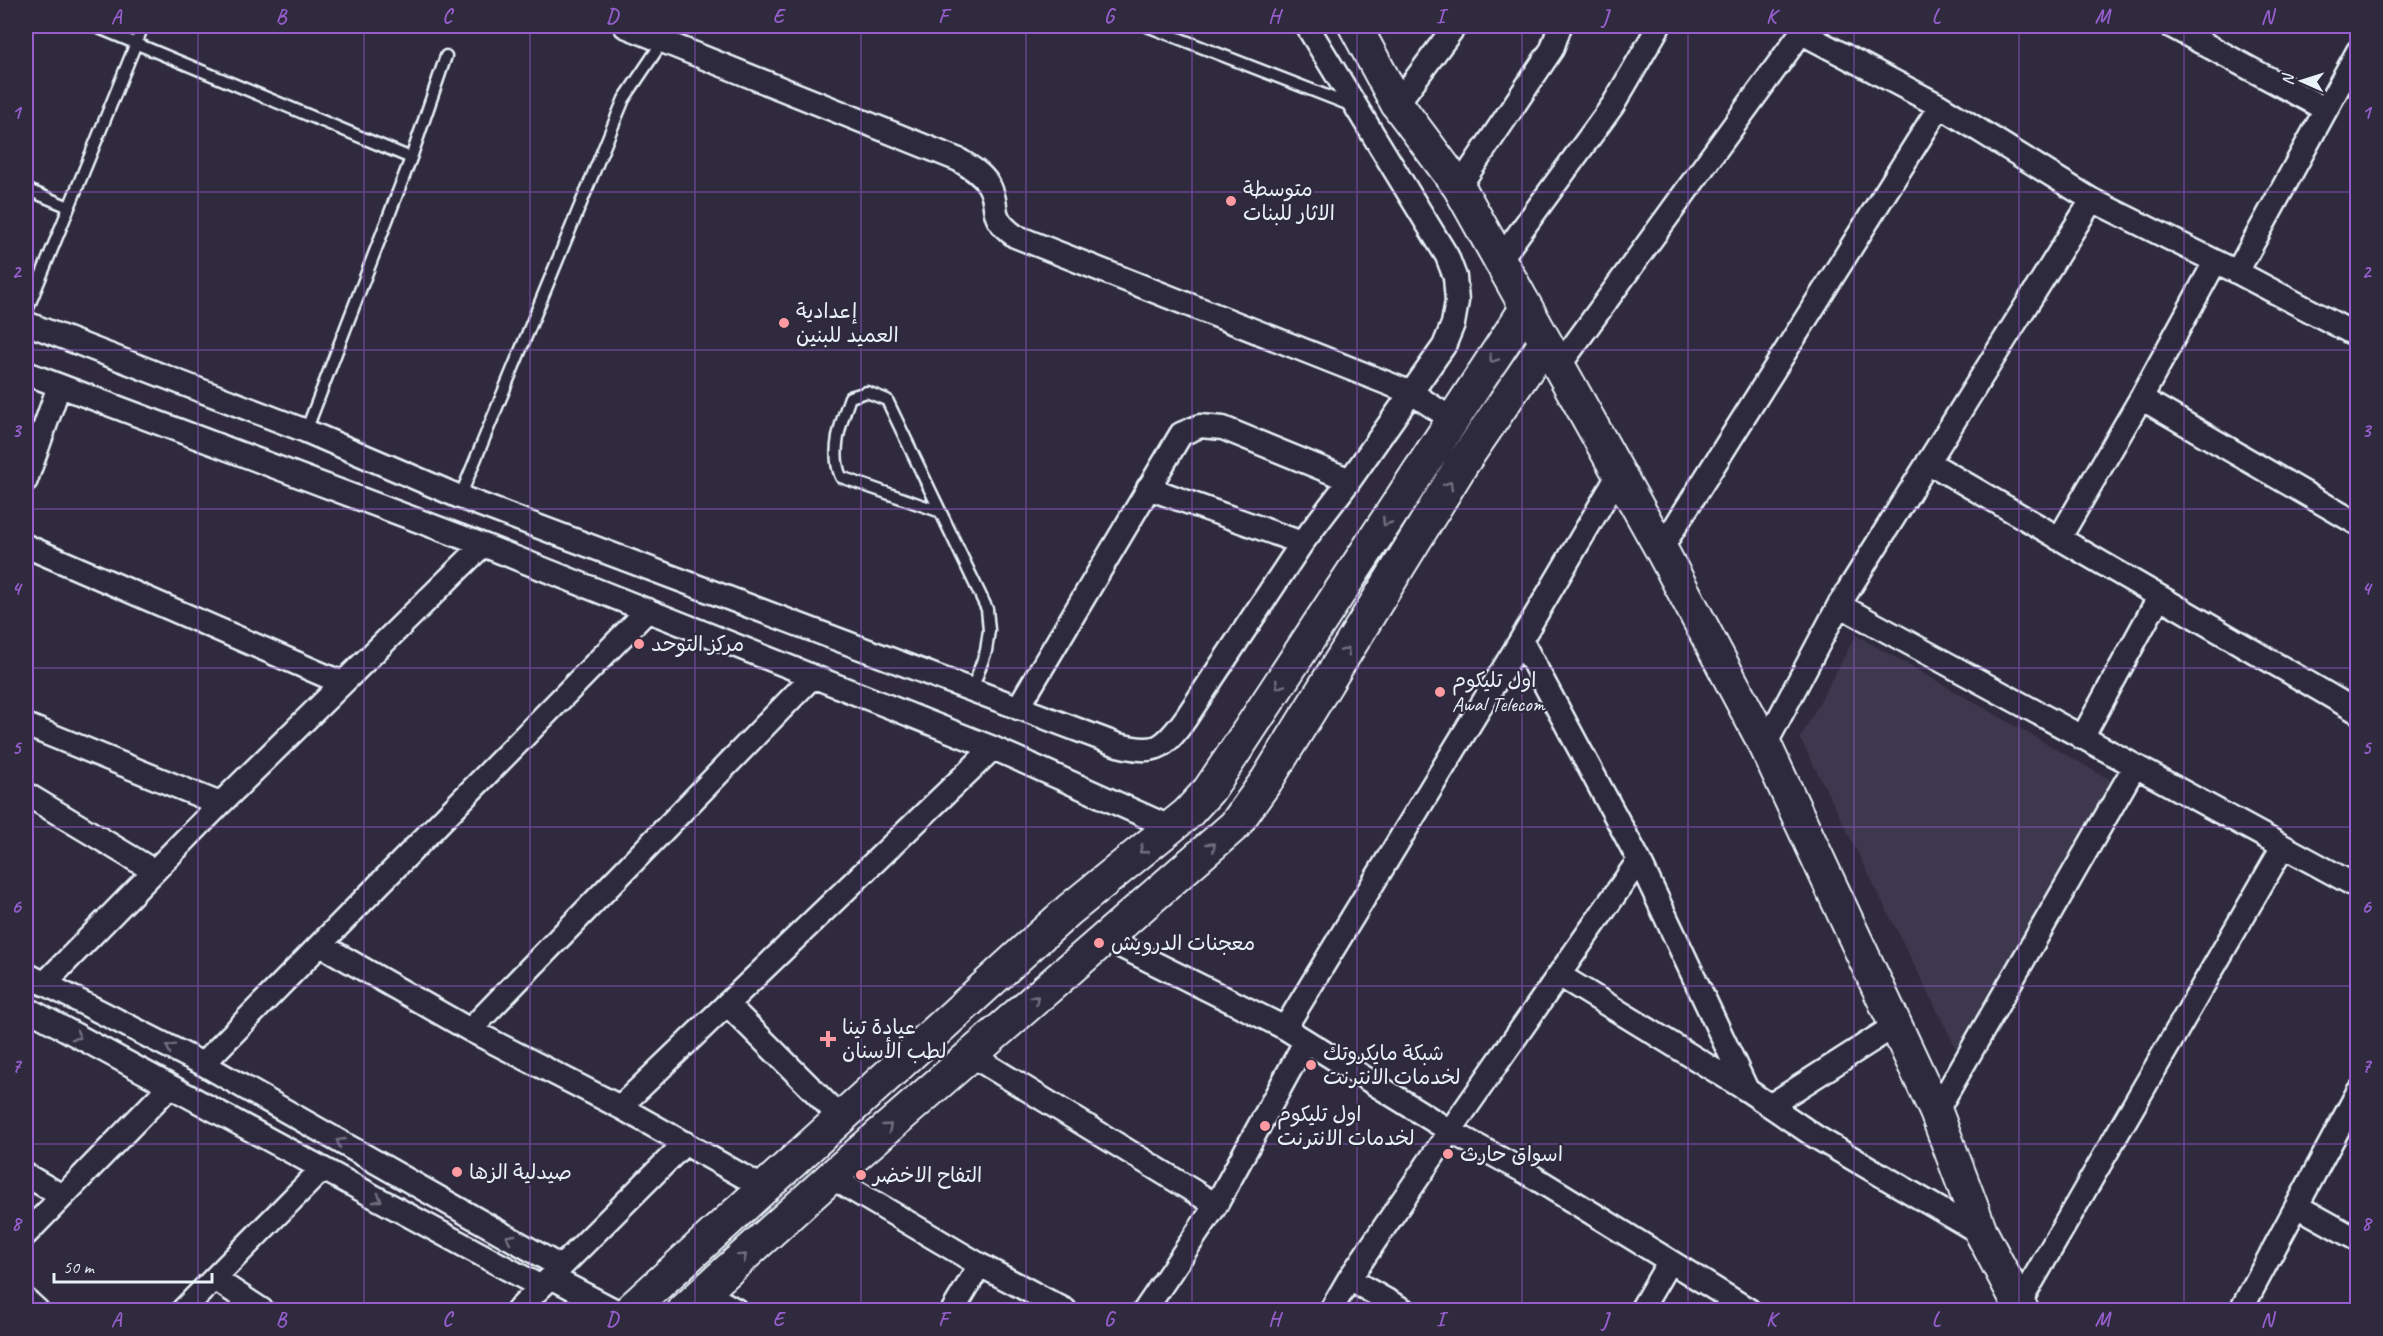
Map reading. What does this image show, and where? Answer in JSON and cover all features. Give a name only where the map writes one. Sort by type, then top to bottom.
[{"type":"street","points":[[625,26],[670,33],[959,160],[981,174],[990,186],[996,216],[1002,226],[1015,236],[1412,393],[1453,420]]},
{"type":"street","points":[[26,323],[306,431],[460,497],[1118,746],[1142,751],[1158,747],[1173,736],[1302,543],[1350,480],[1444,346],[1453,324],[1457,302],[1455,276],[1447,256],[1307,26]]},
{"type":"street","points":[[1355,26],[1397,104],[1459,187],[1525,310],[1661,549],[1765,745],[1936,1112],[1982,1234],[2021,1307]]},
{"type":"street","points":[[1397,104],[1455,26]]},
{"type":"street","points":[[1459,187],[1552,49],[1560,26]]},
{"type":"street","points":[[1499,261],[1612,105],[1659,26]]},
{"type":"street","points":[[2171,26],[2325,109]]},
{"type":"street","points":[[694,1301],[831,1178],[1235,825],[1267,780],[1462,464],[1552,355],[1804,29],[1940,106],[2092,200],[2237,272],[2358,336]]},
{"type":"street","points":[[2237,272],[2358,51]]},
{"type":"street","points":[[1661,549],[1940,106]]},
{"type":"street","points":[[1765,745],[1839,605],[2092,200]]},
{"type":"street","points":[[2059,539],[2141,398],[2215,262]]},
{"type":"street","points":[[630,1311],[1069,910],[1187,814],[1215,782],[1525,310]]},
{"type":"street","points":[[26,373],[483,545],[648,610],[993,748],[1172,828]]},
{"type":"street","points":[[26,480],[59,386]]},
{"type":"street","points":[[2141,398],[2358,524]]},
{"type":"street","points":[[1018,708],[1180,434],[1200,426],[1223,428],[1350,480]]},
{"type":"street","points":[[1928,462],[2358,712]]},
{"type":"street","points":[[1285,1028],[1521,640],[1618,474]]},
{"type":"street","points":[[1148,489],[1302,543]]},
{"type":"street","points":[[483,545],[154,871],[35,979],[203,1064],[277,1106],[551,1277]]},
{"type":"street","points":[[26,546],[342,683]]},
{"type":"street","points":[[2082,738],[2159,597]]},
{"type":"street","points":[[1839,605],[2358,887]]},
{"type":"street","points":[[203,1064],[648,610]]},
{"type":"street","points":[[1521,640],[1639,860],[1748,1090]]},
{"type":"street","points":[[470,1030],[813,676]]},
{"type":"street","points":[[26,725],[220,804]]},
{"type":"street","points":[[620,1107],[993,748]]},
{"type":"street","points":[[1936,1112],[2135,766]]},
{"type":"street","points":[[26,794],[154,871]]},
{"type":"street","points":[[2021,1307],[2283,847]]},
{"type":"street","points":[[1331,1311],[1349,1279],[1450,1131],[1639,860]]},
{"type":"street","points":[[1104,938],[1285,1028],[1450,1131],[1527,1173],[1749,1311]]},
{"type":"street","points":[[321,945],[470,1030],[620,1107],[764,1188]]},
{"type":"street","points":[[1559,975],[1748,1090],[1816,1137],[1982,1234]]},
{"type":"street","points":[[727,1004],[841,1118]]},
{"type":"street","points":[[26,1008],[322,1169],[551,1277],[614,1311]]},
{"type":"street","points":[[1771,1105],[1896,1025]]},
{"type":"street","points":[[938,1029],[971,1055],[1216,1205]]},
{"type":"street","points":[[1145,1311],[1216,1205],[1305,1042]]},
{"type":"street","points":[[26,1234],[170,1086]]},
{"type":"street","points":[[2241,1311],[2358,1092]]},
{"type":"street","points":[[262,1136],[277,1106]]},
{"type":"street","points":[[518,1311],[685,1143]]},
{"type":"street","points":[[183,1311],[322,1169]]},
{"type":"street","points":[[26,1175],[62,1196]]},
{"type":"street","points":[[831,1178],[980,1265],[1065,1311]]},
{"type":"street","points":[[2297,1206],[2358,1240]]},
{"type":"street","points":[[1641,1311],[1669,1262]]},
{"type":"street","points":[[953,1311],[980,1265]]},
{"type":"street","points":[[215,1279],[262,1311]]},
{"type":"street","points":[[1349,1279],[1404,1311]]},
{"type":"street","points":[[26,1300],[37,1311]]},
{"type":"street","points":[[694,1301],[736,1311]]},
{"type":"lane","points":[[94,26],[411,158]]},
{"type":"lane","points":[[26,313],[143,26]]},
{"type":"lane","points":[[1147,26],[1356,107]]},
{"type":"lane","points":[[460,497],[624,99],[670,33]]},
{"type":"lane","points":[[306,431],[411,158],[446,56]]},
{"type":"lane","points":[[26,189],[69,207]]},
{"type":"lane","points":[[941,512],[842,477],[837,468],[836,453],[841,422],[850,397],[867,392],[887,400],[941,512],[987,609],[989,630],[986,651],[972,690]]},
{"type":"shaded area","points":[[1856,635],[2114,782],[1959,1054],[1800,738]]},
{"type":"place","name":"متوسطة الاثار للبنات","points":[[1231,201]]},
{"type":"place","name":"إعدادية العميد للبنين","points":[[784,323]]},
{"type":"place","name":"مركز التوحد","points":[[639,644]]},
{"type":"place","name":"اول تليكوم Awal Telecom","points":[[1440,692]]},
{"type":"place","name":"معجنات الدرويش","points":[[1099,943]]},
{"type":"place","name":"عيادة تينا لطب الأسنان","points":[[828,1039]]},
{"type":"place","name":"شبكة مايكروتك لخدمات الانترنت","points":[[1311,1065]]},
{"type":"place","name":"اول تليكوم لخدمات الانترنت","points":[[1265,1126]]},
{"type":"place","name":"اسواق حارث","points":[[1448,1154]]},
{"type":"place","name":"صيدلية الزها","points":[[457,1172]]},
{"type":"place","name":"التفاح الاخضر","points":[[861,1175]]}]
